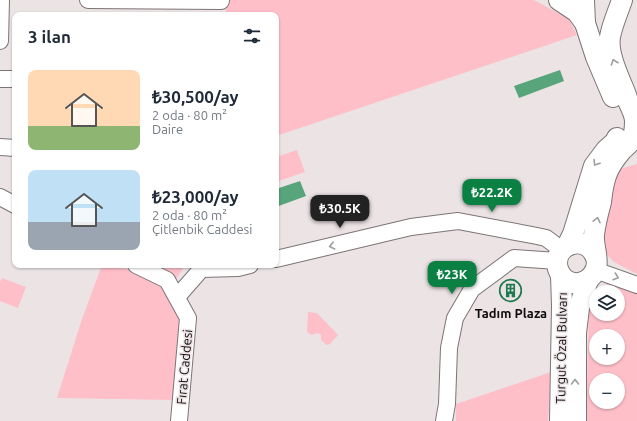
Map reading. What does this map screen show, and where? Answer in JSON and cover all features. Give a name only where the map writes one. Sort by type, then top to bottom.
[{"type":"main road","points":[[559,0],[576,12],[585,23]]},
{"type":"main road","name":"Turgut Özal Bulvarı","points":[[560,421],[562,258],[572,234],[594,166],[606,150],[615,142],[620,134],[622,126],[619,112],[596,57],[585,23],[584,0]]},
{"type":"main road","name":"Turgut Özal Bulvarı","points":[[576,421],[576,333],[579,308],[593,269],[594,234],[606,176],[615,159],[630,142],[634,134],[636,120],[611,52],[610,38],[622,0]]},
{"type":"main road","points":[[562,258],[580,243],[586,245],[591,249],[593,269]]},
{"type":"main road","name":"Turgut Özal Bulvarı","points":[[562,258],[570,282],[577,283],[593,269]]},
{"type":"street","points":[[0,41],[1,0]]},
{"type":"street","points":[[88,0],[221,5]]},
{"type":"street","points":[[0,79],[12,79]]},
{"type":"street","points":[[0,147],[12,148]]},
{"type":"street","points":[[606,176],[620,161],[637,150]]},
{"type":"street","points":[[0,197],[12,203]]},
{"type":"street","points":[[279,258],[411,227],[458,221],[546,238],[562,258]]},
{"type":"street","points":[[444,421],[449,348],[455,318],[472,289],[514,258],[562,258]]},
{"type":"street","name":"Fırat Caddesi","points":[[142,268],[167,280],[188,318],[179,421]]},
{"type":"street","points":[[177,297],[185,275],[197,268]]},
{"type":"street","points":[[593,269],[637,286]]},
{"type":"shaded area","points":[[226,0],[534,0],[569,19],[577,35],[279,135],[279,12],[226,12]]},
{"type":"shaded area","points":[[560,70],[564,81],[519,98],[514,86]]},
{"type":"shaded area","points":[[297,150],[305,172],[279,181],[279,156]]},
{"type":"shaded area","points":[[637,164],[637,274],[614,262],[603,251],[599,234],[617,170]]},
{"type":"shaded area","points":[[300,181],[306,196],[279,206],[279,188]]},
{"type":"shaded area","points":[[101,268],[124,268],[165,285],[183,322],[175,400],[57,398],[81,322]]},
{"type":"shaded area","points":[[158,268],[183,268],[177,278]]},
{"type":"shaded area","points":[[2,278],[26,287],[18,308],[0,301],[0,282]]},
{"type":"shaded area","points":[[625,287],[637,293],[637,421],[586,421],[589,304],[589,321],[625,321]]},
{"type":"shaded area","points":[[308,312],[317,313],[338,335],[330,344],[327,345],[321,340],[321,335],[318,333],[311,335],[307,332]]},
{"type":"shaded area","points":[[551,372],[548,421],[456,421],[456,404]]},
{"type":"place","name":"Tadım Plaza","points":[[511,291]]}]
